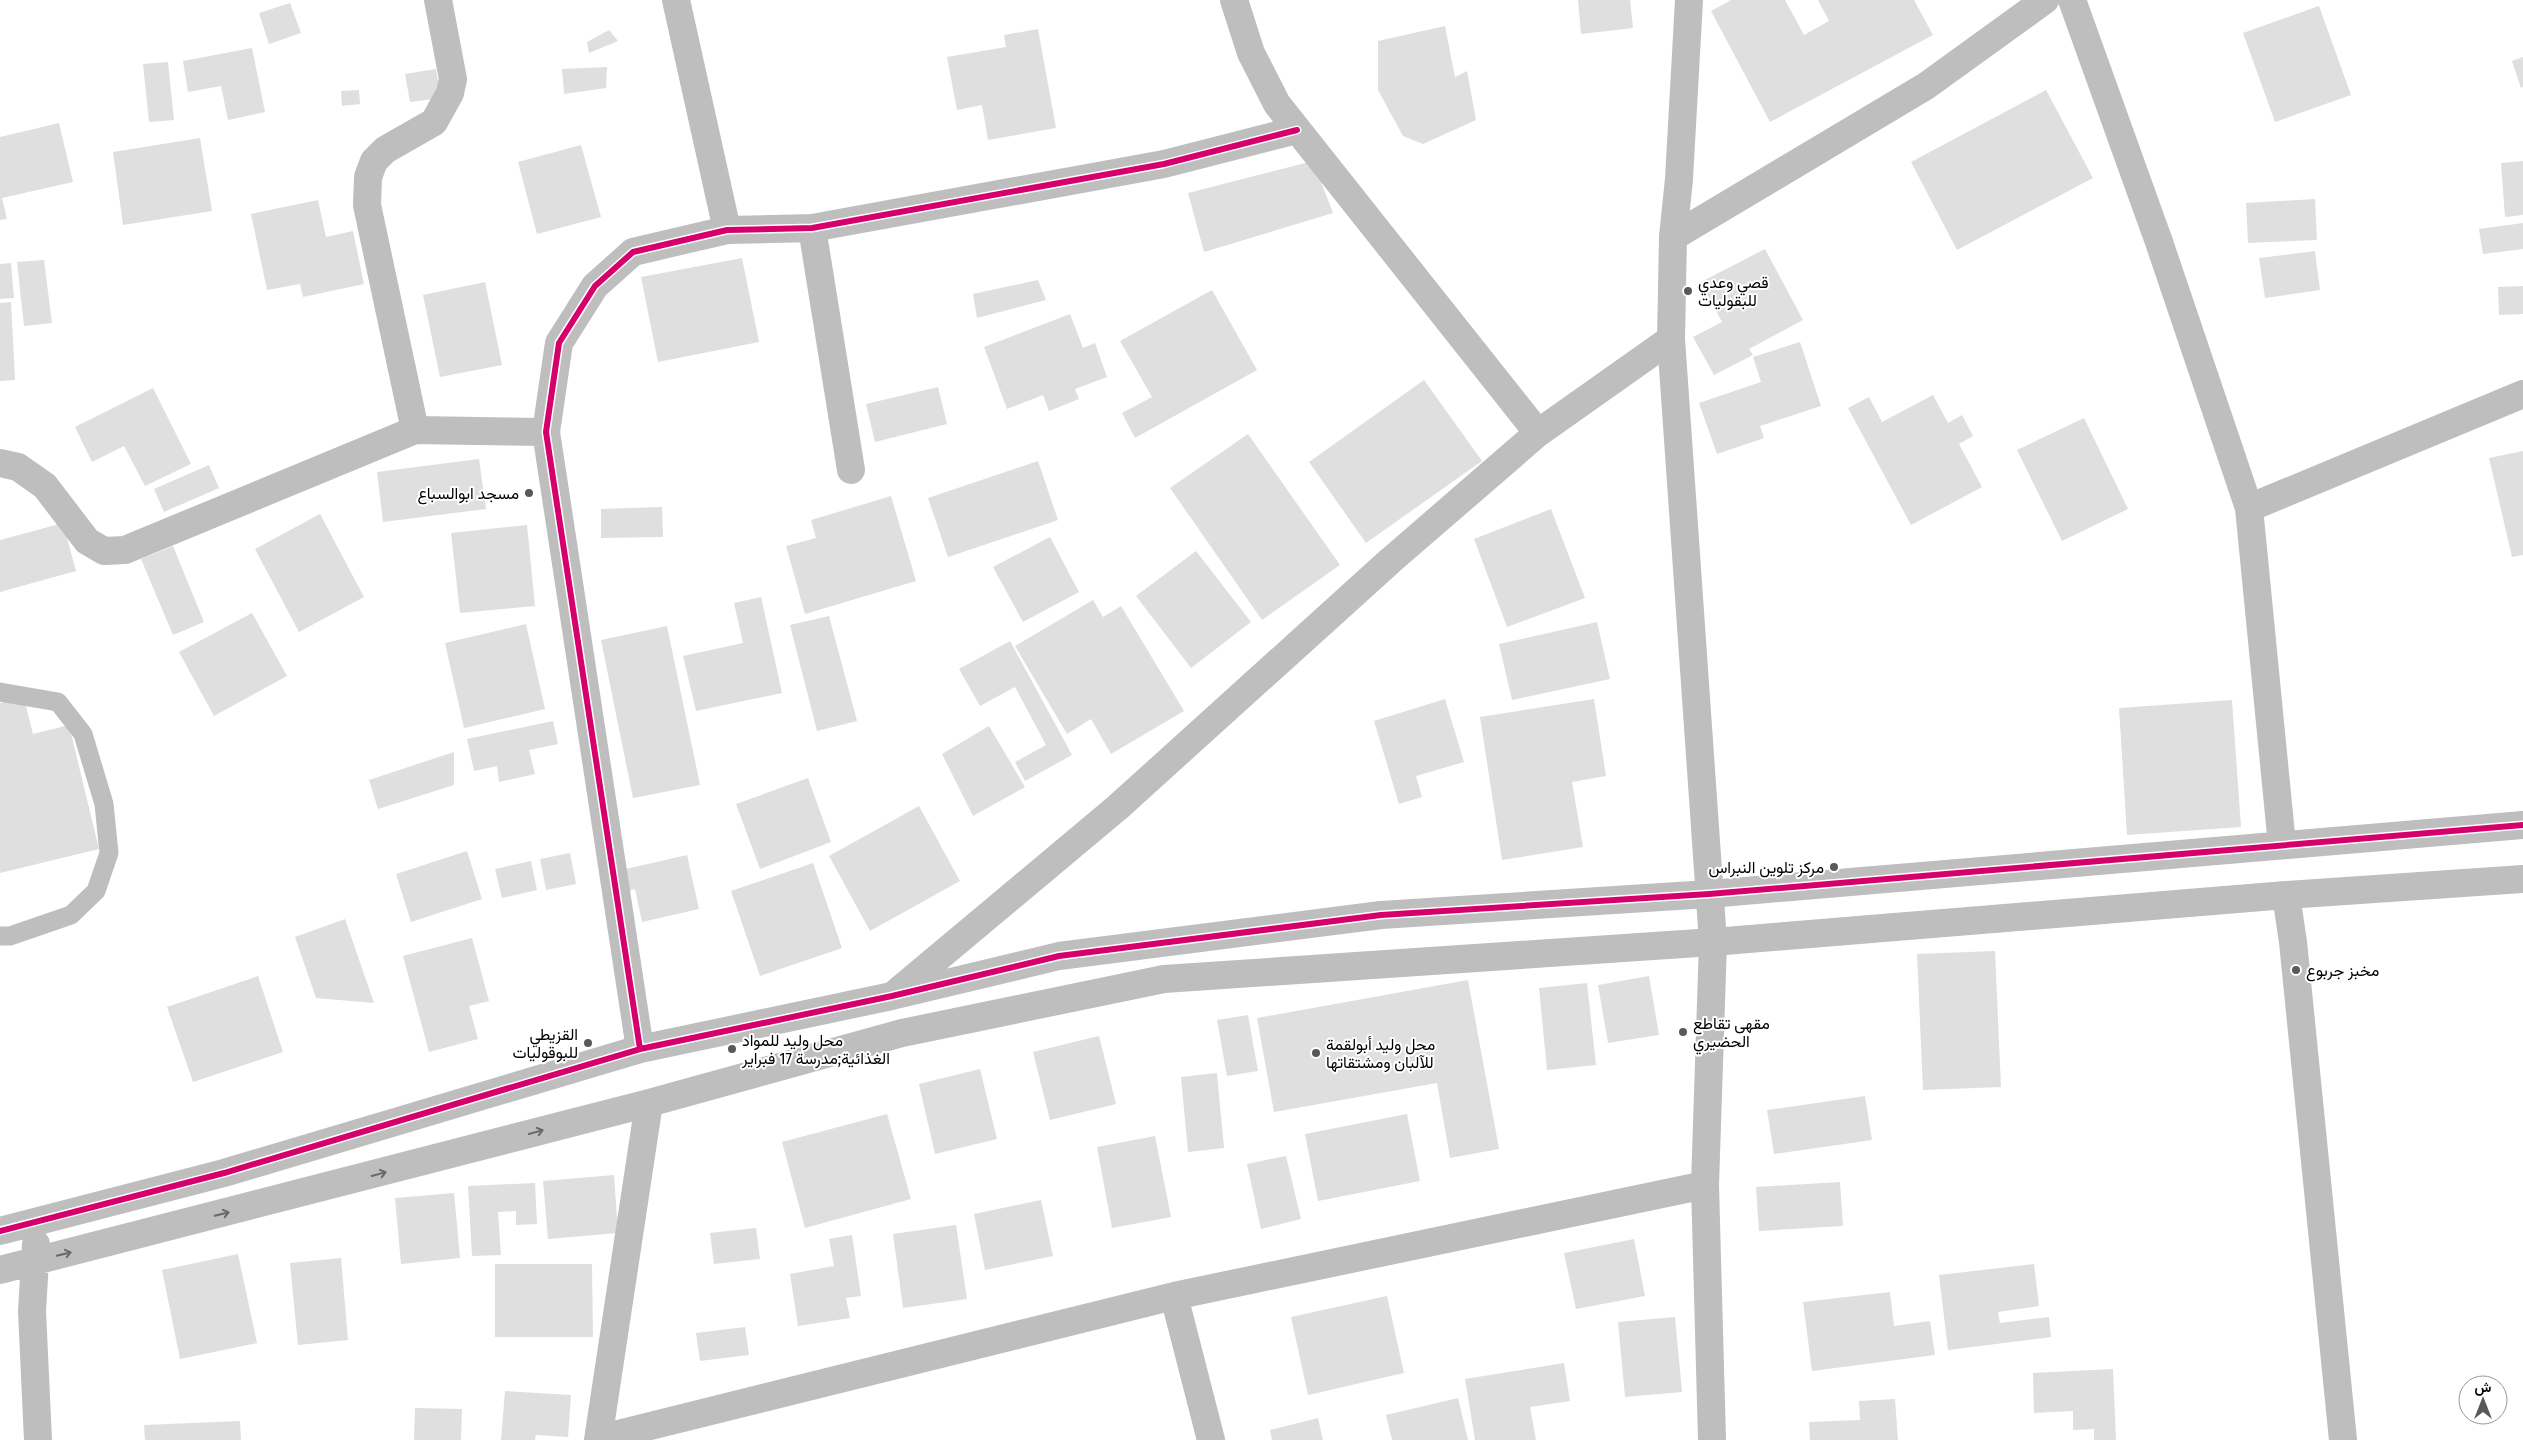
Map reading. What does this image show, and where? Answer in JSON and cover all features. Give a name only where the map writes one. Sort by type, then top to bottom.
[{"type":"street","points":[[415,430],[367,205],[368,176],[374,161],[385,150],[434,122],[450,93],[453,79],[438,0]]},
{"type":"street","points":[[676,0],[727,230]]},
{"type":"street","points":[[1234,0],[1250,53],[1262,80],[1276,104],[1538,433]]},
{"type":"street","points":[[1689,0],[1679,178],[1673,237],[1671,338],[1713,942],[1705,1185],[1712,1440]]},
{"type":"street","points":[[1673,237],[1926,86],[2044,0]]},
{"type":"street","points":[[2072,0],[2159,242],[2249,508],[2282,844]]},
{"type":"street","points":[[640,1049],[546,432],[559,343],[595,286],[634,252],[727,230],[812,228],[1164,164],[1298,130]]},
{"type":"street","points":[[812,228],[851,470]]},
{"type":"street","points":[[892,996],[1118,807],[1390,561],[1538,433],[1671,338]]},
{"type":"street","points":[[2249,508],[2523,394]]},
{"type":"street","points":[[0,463],[18,467],[45,486],[87,541],[104,551],[125,550],[415,430],[546,432]]},
{"type":"street","points":[[0,1230],[224,1173],[640,1049],[892,996],[1059,956],[1381,916],[1709,894],[2523,825]]},
{"type":"street","points":[[0,1270],[649,1103],[902,1033],[1164,979],[1713,942],[2286,895],[2523,879]]},
{"type":"street","points":[[2286,895],[2293,942],[2343,1440]]},
{"type":"street","points":[[649,1103],[598,1439],[1174,1296],[1705,1185]]},
{"type":"street","points":[[38,1221],[32,1311],[38,1440]]},
{"type":"street","points":[[1174,1296],[1211,1440]]},
{"type":"lane","points":[[0,692],[58,702],[83,734],[104,804],[109,853],[96,891],[71,916],[10,936],[0,936]]},
{"type":"building","points":[[1578,0],[1630,0],[1633,28],[1581,34]]},
{"type":"building","points":[[1731,0],[1785,0],[1804,35],[1829,21],[1818,0],[1914,0],[1933,35],[1770,122],[1711,11]]},
{"type":"building","points":[[290,3],[301,33],[269,44],[259,13]]},
{"type":"building","points":[[2319,6],[2351,95],[2275,122],[2243,33]]},
{"type":"building","points":[[1445,26],[1455,77],[1467,71],[1476,120],[1423,144],[1403,136],[1378,90],[1378,41]]},
{"type":"building","points":[[1038,29],[1056,128],[988,140],[982,105],[957,110],[947,57],[1006,47],[1004,35]]},
{"type":"building","points":[[609,30],[618,41],[589,53],[587,42]]},
{"type":"building","points":[[252,48],[265,112],[228,120],[221,86],[188,92],[183,61]]},
{"type":"building","points":[[2523,57],[2523,87],[2521,88],[2512,61]]},
{"type":"building","points":[[168,62],[174,120],[149,122],[143,64]]},
{"type":"building","points":[[607,67],[606,88],[564,94],[562,69]]},
{"type":"building","points":[[436,69],[441,98],[410,102],[405,74]]},
{"type":"building","points":[[359,90],[360,104],[342,106],[341,91]]},
{"type":"building","points":[[2046,90],[2093,178],[1957,250],[1911,162]]},
{"type":"building","points":[[59,123],[73,182],[2,198],[7,219],[0,220],[0,137]]},
{"type":"building","points":[[200,138],[212,211],[123,225],[113,152]]},
{"type":"building","points":[[581,145],[601,217],[537,234],[518,162]]},
{"type":"building","points":[[1313,161],[1333,213],[1204,252],[1188,193]]},
{"type":"building","points":[[2523,161],[2523,215],[2505,217],[2501,163]]},
{"type":"building","points":[[2315,199],[2317,240],[2248,243],[2246,203]]},
{"type":"building","points":[[318,200],[326,237],[353,231],[364,284],[303,297],[300,284],[267,290],[251,214]]},
{"type":"building","points":[[2523,223],[2523,249],[2483,254],[2479,229]]},
{"type":"building","points":[[1765,249],[1803,320],[1749,349],[1753,355],[1714,375],[1693,337],[1722,322],[1701,282]]},
{"type":"building","points":[[2315,251],[2320,290],[2265,298],[2259,258]]},
{"type":"building","points":[[742,258],[759,342],[658,362],[641,277]]},
{"type":"building","points":[[44,260],[52,323],[24,326],[17,262]]},
{"type":"building","points":[[11,263],[14,298],[0,299],[0,264]]},
{"type":"building","points":[[1038,280],[1046,300],[977,318],[973,294]]},
{"type":"building","points":[[485,282],[502,365],[440,377],[423,295]]},
{"type":"building","points":[[2523,286],[2523,314],[2499,315],[2498,287]]},
{"type":"building","points":[[1212,290],[1257,370],[1135,438],[1122,413],[1152,397],[1120,341]]},
{"type":"building","points":[[11,302],[15,380],[0,381],[0,303]]},
{"type":"building","points":[[1070,314],[1083,348],[1095,343],[1107,377],[1075,389],[1079,399],[1049,411],[1043,395],[1007,409],[984,347]]},
{"type":"building","points":[[1800,342],[1821,406],[1760,426],[1764,438],[1717,454],[1699,403],[1761,382],[1753,357]]},
{"type":"building","points":[[1424,380],[1482,461],[1366,543],[1309,462]]},
{"type":"building","points":[[938,387],[947,424],[875,442],[866,404]]},
{"type":"building","points":[[153,388],[191,464],[145,486],[124,446],[92,462],[75,427]]},
{"type":"building","points":[[1933,395],[1948,423],[1962,415],[1973,436],[1959,444],[1982,487],[1911,525],[1848,408],[1869,397],[1882,422]]},
{"type":"building","points":[[2084,418],[2128,509],[2062,541],[2017,450]]},
{"type":"building","points":[[1248,434],[1340,565],[1262,620],[1170,488]]},
{"type":"building","points":[[2523,451],[2523,555],[2512,557],[2489,458]]},
{"type":"building","points":[[479,459],[486,509],[383,522],[377,472]]},
{"type":"building","points":[[1038,461],[1058,520],[948,557],[928,498]]},
{"type":"building","points":[[209,465],[219,488],[164,512],[154,489]]},
{"type":"building","points":[[891,496],[916,581],[805,614],[786,546],[816,538],[811,520]]},
{"type":"building","points":[[662,507],[663,537],[601,538],[601,509]]},
{"type":"building","points":[[1551,509],[1585,598],[1507,627],[1474,539]]},
{"type":"building","points":[[320,514],[364,597],[299,632],[255,549]]},
{"type":"building","points":[[63,523],[76,571],[0,592],[0,540]]},
{"type":"building","points":[[527,525],[535,606],[460,613],[451,533]]},
{"type":"building","points":[[1050,537],[1079,592],[1023,622],[993,567]]},
{"type":"building","points":[[173,546],[204,622],[173,635],[141,559]]},
{"type":"building","points":[[1196,551],[1251,622],[1191,668],[1136,596]]},
{"type":"building","points":[[761,597],[782,693],[696,711],[683,656],[743,643],[734,603]]},
{"type":"building","points":[[1093,600],[1103,617],[1121,606],[1184,711],[1111,754],[1091,719],[1067,734],[1015,646]]},
{"type":"building","points":[[252,613],[287,676],[214,716],[179,652]]},
{"type":"building","points":[[829,616],[857,721],[817,731],[790,625]]},
{"type":"building","points":[[1597,622],[1610,679],[1512,700],[1499,644]]},
{"type":"building","points":[[526,624],[545,709],[464,728],[445,643]]},
{"type":"building","points":[[667,626],[700,785],[633,798],[601,640]]},
{"type":"building","points":[[1010,641],[1072,755],[1025,781],[1015,762],[1046,745],[1015,687],[980,706],[959,669]]},
{"type":"building","points":[[24,698],[33,734],[69,725],[99,849],[0,873],[0,703]]},
{"type":"building","points":[[1445,699],[1464,762],[1416,776],[1422,797],[1399,804],[1374,721]]},
{"type":"building","points":[[1594,699],[1606,776],[1572,782],[1583,847],[1502,860],[1480,717]]},
{"type":"building","points":[[2232,700],[2241,827],[2127,835],[2119,708]]},
{"type":"building","points":[[553,721],[558,744],[529,750],[535,774],[499,782],[497,766],[474,771],[467,739]]},
{"type":"building","points":[[989,726],[1025,787],[973,816],[942,754]]},
{"type":"building","points":[[454,752],[454,785],[378,809],[369,780]]},
{"type":"building","points":[[808,778],[831,842],[760,869],[736,804]]},
{"type":"building","points":[[919,806],[960,881],[870,931],[829,856]]},
{"type":"building","points":[[467,851],[482,899],[411,922],[396,874]]},
{"type":"building","points":[[570,853],[576,884],[546,890],[540,859]]},
{"type":"building","points":[[687,855],[699,909],[642,922],[635,889],[622,893],[617,871]]},
{"type":"building","points":[[531,861],[537,890],[502,898],[495,869]]},
{"type":"building","points":[[813,863],[842,948],[760,976],[731,891]]},
{"type":"building","points":[[345,919],[374,1003],[316,998],[295,937]]},
{"type":"building","points":[[472,938],[489,1001],[469,1006],[478,1039],[429,1052],[403,956]]},
{"type":"building","points":[[1995,951],[2001,1087],[1923,1090],[1917,954]]},
{"type":"building","points":[[258,976],[283,1052],[193,1082],[167,1007]]},
{"type":"building","points":[[1649,976],[1659,1035],[1608,1043],[1598,985]]},
{"type":"building","points":[[1468,980],[1499,1149],[1450,1158],[1437,1083],[1274,1112],[1257,1018]]},
{"type":"building","points":[[1587,983],[1596,1065],[1547,1070],[1539,988]]},
{"type":"building","points":[[1248,1015],[1258,1071],[1227,1076],[1217,1020]]},
{"type":"building","points":[[1099,1036],[1116,1104],[1050,1120],[1033,1052]]},
{"type":"building","points":[[980,1069],[997,1139],[935,1154],[919,1084]]},
{"type":"building","points":[[1217,1073],[1224,1148],[1188,1152],[1181,1077]]},
{"type":"building","points":[[1865,1096],[1872,1140],[1774,1154],[1767,1110]]},
{"type":"building","points":[[887,1114],[911,1199],[805,1228],[782,1142]]},
{"type":"building","points":[[1407,1114],[1420,1181],[1318,1201],[1305,1134]]},
{"type":"building","points":[[1155,1136],[1171,1217],[1112,1228],[1097,1147]]},
{"type":"building","points":[[1286,1156],[1301,1219],[1261,1229],[1247,1164]]},
{"type":"building","points":[[614,1175],[618,1233],[548,1239],[543,1181]]},
{"type":"building","points":[[1840,1182],[1843,1226],[1759,1231],[1756,1187]]},
{"type":"building","points":[[535,1183],[537,1224],[516,1225],[516,1211],[498,1212],[501,1255],[472,1256],[468,1186]]},
{"type":"building","points":[[454,1193],[460,1258],[401,1264],[395,1198]]},
{"type":"building","points":[[1041,1200],[1053,1256],[985,1270],[974,1214]]},
{"type":"building","points":[[956,1225],[967,1299],[903,1308],[893,1234]]},
{"type":"building","points":[[756,1228],[760,1259],[714,1264],[710,1233]]},
{"type":"building","points":[[852,1235],[861,1296],[846,1298],[850,1318],[798,1326],[790,1274],[834,1266],[829,1239]]},
{"type":"building","points":[[1634,1239],[1645,1296],[1576,1309],[1564,1253]]},
{"type":"building","points":[[238,1254],[257,1343],[180,1359],[162,1270]]},
{"type":"building","points":[[341,1258],[348,1340],[298,1345],[290,1263]]},
{"type":"building","points":[[495,1264],[592,1264],[593,1337],[495,1337]]},
{"type":"building","points":[[2034,1264],[2039,1306],[1998,1312],[2000,1323],[2049,1317],[2051,1337],[1948,1350],[1939,1275]]},
{"type":"building","points":[[1890,1292],[1894,1326],[1930,1321],[1935,1355],[1812,1371],[1803,1302]]},
{"type":"building","points":[[1387,1296],[1404,1373],[1308,1395],[1291,1317]]},
{"type":"building","points":[[1675,1317],[1682,1392],[1625,1397],[1618,1322]]},
{"type":"building","points":[[745,1327],[749,1355],[700,1361],[696,1333]]},
{"type":"building","points":[[1564,1363],[1570,1401],[1530,1407],[1536,1440],[1475,1440],[1465,1379]]},
{"type":"building","points":[[2113,1369],[2116,1440],[2094,1440],[2094,1429],[2073,1430],[2073,1411],[2034,1413],[2033,1373]]},
{"type":"building","points":[[505,1391],[571,1395],[568,1437],[536,1435],[535,1440],[501,1440]]},
{"type":"building","points":[[1458,1398],[1468,1440],[1392,1440],[1386,1415]]},
{"type":"building","points":[[1895,1399],[1898,1440],[1810,1440],[1809,1422],[1860,1420],[1859,1401]]},
{"type":"building","points":[[415,1408],[462,1409],[461,1440],[414,1440]]},
{"type":"building","points":[[1318,1418],[1323,1440],[1272,1440],[1270,1430]]},
{"type":"building","points":[[240,1421],[241,1440],[145,1440],[144,1425]]},
{"type":"cycle path","points":[[640,1049],[546,432],[559,343],[595,286],[633,252],[727,230],[812,228],[1164,164],[1297,130]]},
{"type":"cycle path","points":[[0,1231],[224,1173],[640,1049],[892,996],[1059,956],[1381,915],[1709,894],[2523,825]]},
{"type":"place","name":"قصي وعدي للبقوليات","points":[[1688,291]]},
{"type":"place","name":"مسجد ابوالسباع","points":[[529,493]]},
{"type":"place","name":"مركز تلوين النبراس","points":[[1834,867]]},
{"type":"place","name":"مخبز جربوع","points":[[2296,970]]},
{"type":"place","name":"مقهى تقاطع الحضيري","points":[[1683,1032]]},
{"type":"place","name":"القزيطي للبوقوليات","points":[[588,1043]]},
{"type":"place","name":"محل وليد للمواد الغذائية;مدرسة 17 فبراير","points":[[732,1049]]},
{"type":"place","name":"محل وليد أبولقمة للآلبان ومشتقاتها","points":[[1316,1053]]}]
